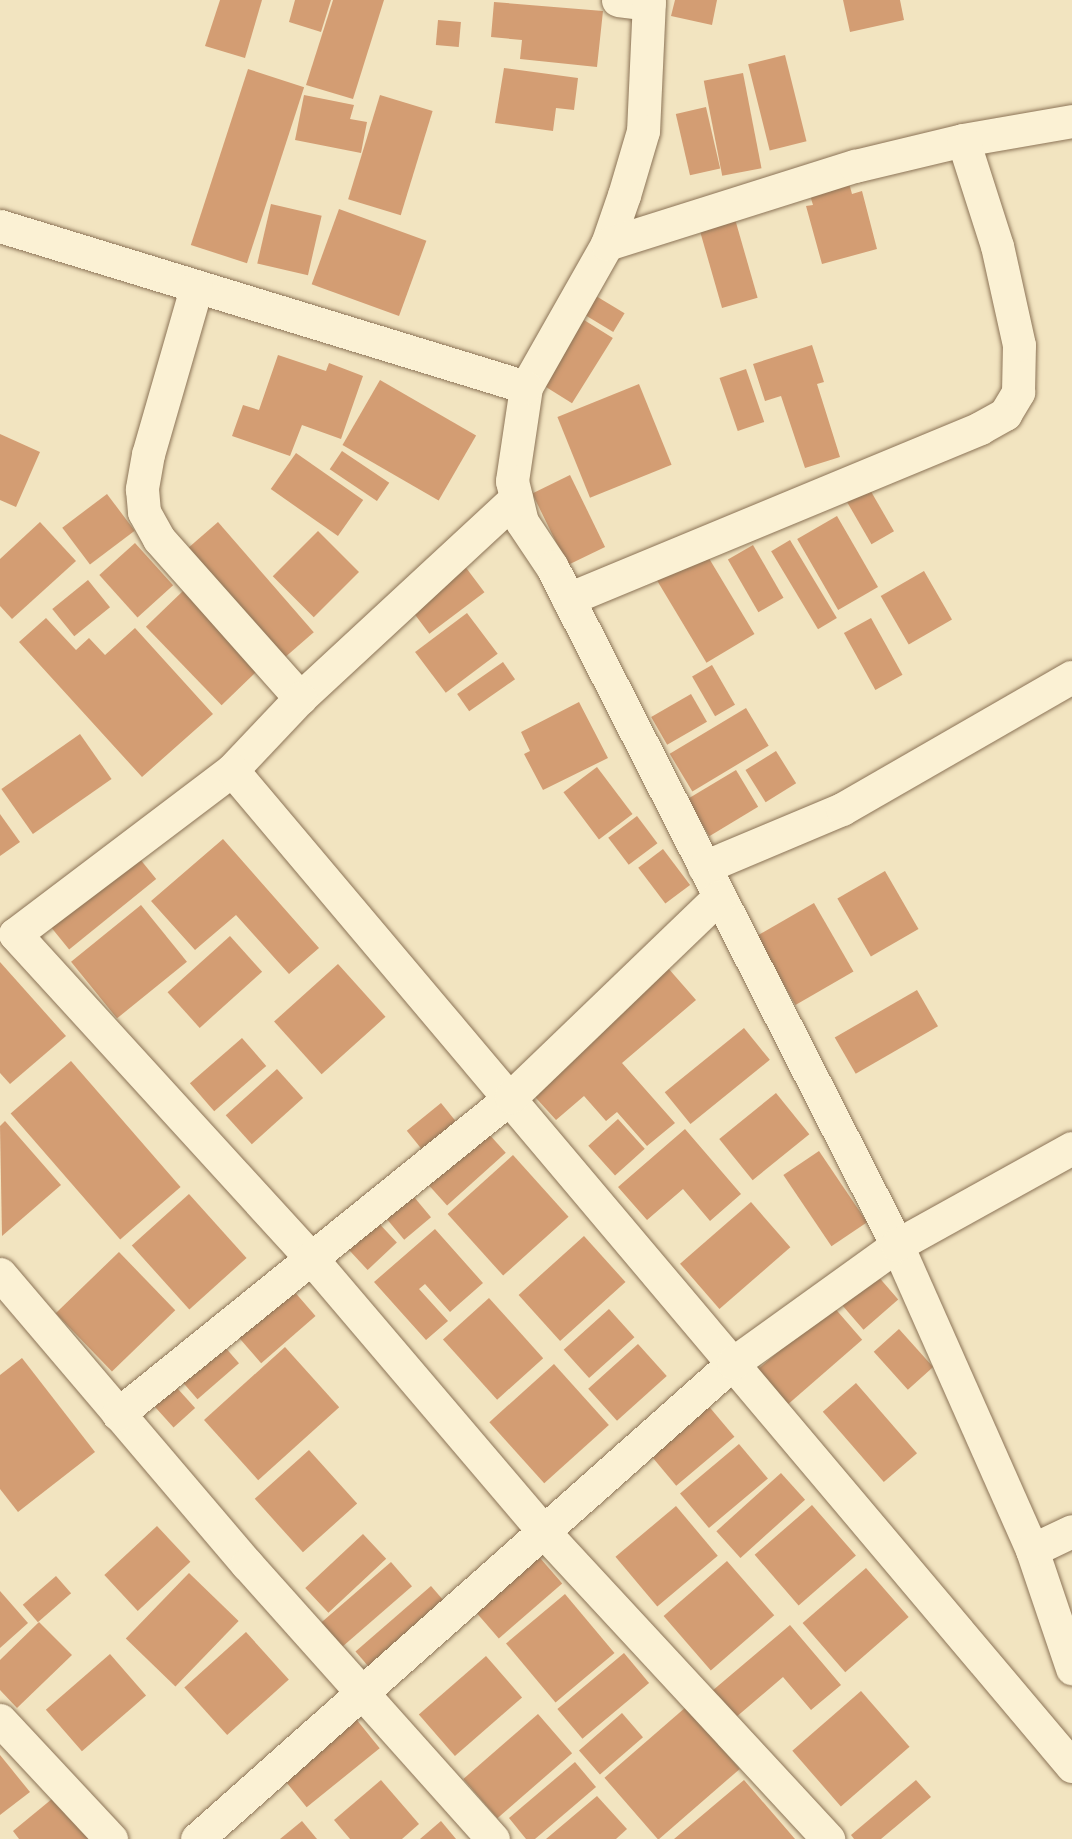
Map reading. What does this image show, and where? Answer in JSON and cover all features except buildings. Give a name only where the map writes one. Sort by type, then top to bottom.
[{"type":"street","points":[[639,1],[643,131],[607,244],[526,387],[512,481],[522,522],[568,599],[897,1245],[1032,1550],[1072,1668]]},
{"type":"street","points":[[607,244],[855,166],[963,140],[1072,121]]},
{"type":"street","points":[[568,599],[980,428],[1005,414],[1017,392],[1019,345],[997,246],[963,140]]},
{"type":"street","points":[[0,226],[196,288],[526,387]]},
{"type":"street","points":[[196,288],[148,454],[142,489],[144,512],[159,539],[300,698]]},
{"type":"street","points":[[516,498],[300,698],[232,770],[7,923],[311,1258],[543,1531],[828,1839]]},
{"type":"street","points":[[704,867],[842,809],[1072,678]]},
{"type":"street","points":[[232,770],[511,1097],[1072,1766]]},
{"type":"street","points":[[118,1414],[511,1097],[718,897]]},
{"type":"street","points":[[197,1839],[360,1690],[733,1363],[897,1245],[1072,1148]]},
{"type":"street","points":[[0,1274],[118,1414],[493,1839]]},
{"type":"street","points":[[1032,1550],[1072,1531]]},
{"type":"street","points":[[0,1720],[111,1839]]}]
